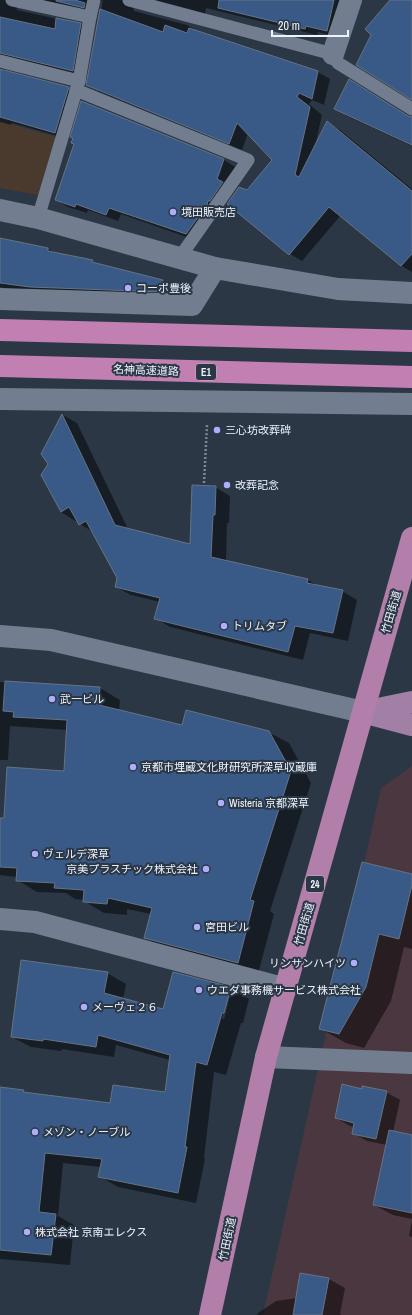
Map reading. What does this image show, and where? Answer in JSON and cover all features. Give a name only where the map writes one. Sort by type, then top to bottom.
[{"type":"highway","points":[[0,330],[412,341]]},
{"type":"highway","name":"名神高速道路","points":[[0,366],[412,377]]},
{"type":"highway","name":"竹田街道","points":[[210,1315],[266,1056],[412,538]]},
{"type":"main road","points":[[363,712],[412,702]]},
{"type":"main road","points":[[363,712],[412,725]]},
{"type":"street","points":[[333,54],[351,0]]},
{"type":"street","points":[[0,210],[38,218],[215,268],[338,289],[412,293]]},
{"type":"street","points":[[0,299],[192,305],[215,268]]},
{"type":"street","points":[[0,399],[412,404]]},
{"type":"street","points":[[0,636],[51,640],[363,712]]},
{"type":"street","points":[[0,919],[35,922],[286,989]]},
{"type":"street","points":[[266,1056],[412,1063]]},
{"type":"lane","points":[[12,0],[90,17]]},
{"type":"lane","points":[[38,218],[77,85],[94,0]]},
{"type":"lane","points":[[129,0],[333,54],[338,63],[412,109]]},
{"type":"lane","points":[[0,61],[77,85],[248,160],[180,258]]},
{"type":"path","points":[[204,483],[206,448]]},
{"type":"shaded area","points":[[0,121],[56,137],[38,195],[0,188]]},
{"type":"shaded area","points":[[412,766],[412,1315],[263,1315],[381,788]]},
{"type":"building","points":[[56,0],[75,0],[85,3],[84,8]]},
{"type":"building","points":[[219,0],[334,0],[327,31],[306,26],[305,29],[218,8]]},
{"type":"building","points":[[390,0],[412,0],[412,100],[356,65],[371,35],[365,29]]},
{"type":"building","points":[[100,9],[163,32],[165,25],[187,33],[189,28],[318,71],[312,99],[299,93],[297,97],[310,107],[295,175],[299,177],[327,121],[412,191],[412,254],[401,266],[329,207],[289,255],[227,204],[239,187],[247,190],[272,160],[237,123],[229,144],[86,85]]},
{"type":"building","points":[[0,17],[55,29],[56,18],[81,23],[73,71],[0,53]]},
{"type":"building","points":[[0,69],[69,87],[55,133],[0,117]]},
{"type":"building","points":[[349,79],[408,116],[412,117],[412,145],[334,109]]},
{"type":"building","points":[[81,101],[224,159],[217,179],[223,182],[210,201],[208,201],[207,205],[186,234],[109,208],[106,215],[76,204],[75,207],[55,200],[74,144],[71,143],[73,138],[70,137]]},
{"type":"building","points":[[0,238],[48,248],[48,251],[93,260],[92,262],[163,280],[162,292],[30,287],[0,283]]},
{"type":"building","points":[[62,414],[115,525],[190,544],[192,485],[216,486],[211,557],[308,579],[307,583],[343,590],[333,633],[295,626],[288,652],[154,619],[160,598],[115,587],[117,578],[86,521],[79,525],[69,507],[61,512],[41,475],[48,464],[41,454]]},
{"type":"building","points":[[5,681],[100,687],[99,705],[182,725],[186,710],[269,731],[291,771],[250,900],[254,901],[238,963],[144,938],[152,908],[108,898],[107,904],[83,902],[84,890],[54,888],[55,883],[16,881],[17,868],[0,867],[0,818],[4,818],[7,767],[64,771],[67,720],[13,717],[14,712],[3,711]]},
{"type":"building","name":"リンサンハイツ","points":[[362,862],[412,874],[412,885],[399,939],[379,934],[366,987],[339,1034],[319,1029]]},
{"type":"building","points":[[21,960],[108,972],[104,993],[163,1009],[173,972],[231,987],[207,1065],[196,1062],[185,1147],[187,1147],[178,1193],[98,1177],[102,1159],[45,1153],[39,1212],[56,1214],[51,1255],[0,1250],[0,1087],[24,1090],[23,1092],[110,1103],[113,1085],[165,1092],[170,1055],[98,1035],[96,1047],[43,1039],[43,1041],[11,1037]]},
{"type":"building","points":[[342,1084],[362,1089],[362,1086],[387,1091],[376,1139],[352,1134],[354,1123],[335,1118]]},
{"type":"building","points":[[389,1130],[412,1135],[412,1213],[373,1205]]},
{"type":"building","points":[[300,1273],[329,1278],[322,1315],[293,1315]]},
{"type":"place","name":"境田販売店","points":[[173,212]]},
{"type":"place","name":"コーポ豊後","points":[[128,288]]},
{"type":"place","name":"三心坊改葬碑","points":[[217,430]]},
{"type":"place","name":"改葬記念","points":[[227,485]]},
{"type":"place","name":"トリムタブ","points":[[224,626]]},
{"type":"place","name":"武一ビル","points":[[52,699]]},
{"type":"place","name":"京都市埋蔵文化財研究所深草収蔵庫","points":[[133,767]]},
{"type":"place","name":"Wisteria 京都深草","points":[[221,803]]},
{"type":"place","name":"ヴェルデ深草","points":[[35,854]]},
{"type":"place","name":"京美プラスチック株式会社","points":[[206,869]]},
{"type":"place","name":"宮田ビル","points":[[197,927]]},
{"type":"place","name":"リンサンハイツ","points":[[354,963]]},
{"type":"place","name":"ウエダ事務機サービス株式会社","points":[[199,990]]},
{"type":"place","name":"メーヴェ２６","points":[[84,1007]]},
{"type":"place","name":"メゾン・ノーブル","points":[[35,1132]]},
{"type":"place","name":"株式会社 京南エレクス","points":[[27,1232]]}]
